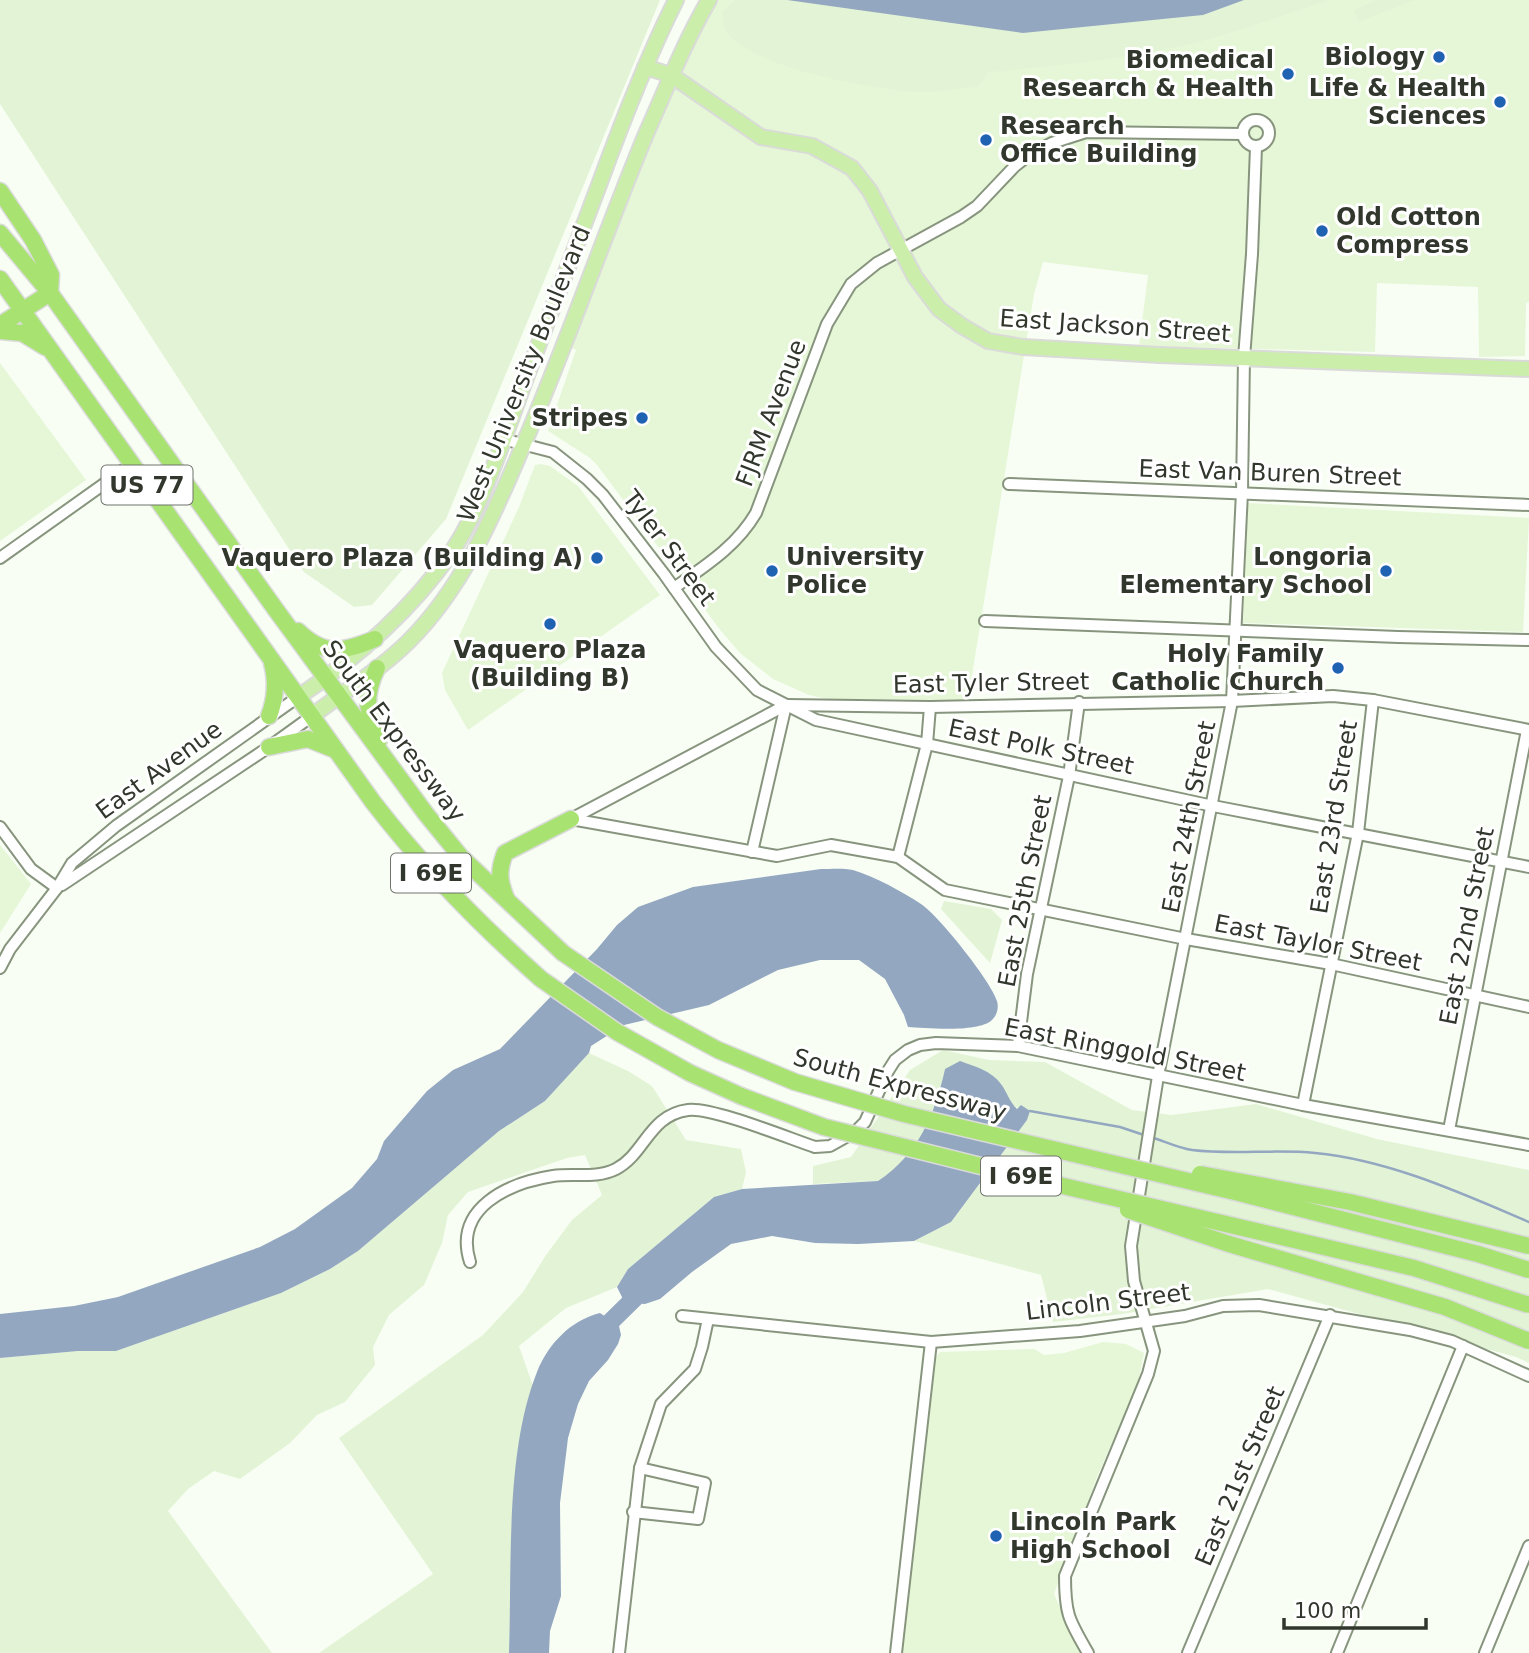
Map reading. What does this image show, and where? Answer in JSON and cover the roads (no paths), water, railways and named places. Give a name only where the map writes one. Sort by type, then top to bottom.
[{"type":"highway","points":[[0,191],[33,240],[51,275],[50,293],[0,325]]},
{"type":"highway","name":"South Expressway","points":[[0,233],[50,293],[275,610],[461,857],[563,953],[657,1017],[754,1066],[866,1105],[1235,1192],[1478,1254],[1529,1270]]},
{"type":"highway","name":"US 77","points":[[0,279],[312,716]]},
{"type":"highway","points":[[0,331],[22,332],[59,359]]},
{"type":"highway","points":[[275,610],[301,635],[328,650],[354,648],[375,639]]},
{"type":"highway","points":[[269,716],[275,700],[272,661]]},
{"type":"highway","points":[[377,668],[368,690],[368,712],[387,762]]},
{"type":"highway","name":"I 69E","points":[[312,716],[405,844],[492,935],[541,979],[635,1042],[690,1073],[741,1097],[824,1127],[1414,1268],[1529,1305]]},
{"type":"highway","points":[[269,747],[308,738],[338,752]]},
{"type":"highway","points":[[508,904],[499,879],[505,853],[571,819]]},
{"type":"highway","points":[[1005,1138],[1350,1202],[1529,1246]]},
{"type":"highway","points":[[1029,1178],[1229,1244],[1445,1307],[1529,1340]]},
{"type":"main road","name":"West University Boulevard","points":[[298,697],[326,679],[375,639],[435,573],[467,525],[503,439],[645,67],[676,0]]},
{"type":"main road","name":"West University Boulevard","points":[[312,716],[408,642],[452,586],[485,534],[547,390],[608,225],[671,75],[709,0]]},
{"type":"main road","name":"East Jackson Street","points":[[645,67],[671,75],[761,137],[812,146],[852,168],[870,191],[915,277],[939,309],[988,341],[1023,347],[1529,369]]},
{"type":"street","points":[[1260,120],[1267,125],[1270,133],[1267,141],[1256,147],[1247,143],[1243,134],[1245,126],[1260,120]]},
{"type":"street","name":"FJRM Avenue","points":[[674,588],[722,553],[748,526],[761,500],[827,324],[851,284],[877,263],[977,206],[1028,155],[1063,139],[1086,132],[1114,131],[1243,134]]},
{"type":"street","name":"East 24th Street","points":[[1146,1323],[1134,1281],[1131,1246],[1158,1076],[1233,701],[1242,492],[1244,358],[1256,147]]},
{"type":"street","name":"Tyler Street","points":[[503,439],[554,452],[587,478],[674,588],[716,647],[757,690],[786,705]]},
{"type":"street","points":[[0,558],[132,464]]},
{"type":"street","name":"East Van Buren Street","points":[[1009,484],[1529,505]]},
{"type":"street","points":[[985,621],[1234,632],[1529,640]]},
{"type":"street","name":"East Tyler Street","points":[[786,705],[930,707],[1233,701],[1333,696],[1373,700],[1528,730]]},
{"type":"street","name":"East Avenue","points":[[0,968],[10,949],[57,888],[72,863],[116,826],[298,697]]},
{"type":"street","name":"East 23rd Street","points":[[1303,1105],[1358,833],[1373,700]]},
{"type":"street","name":"East 25th Street","points":[[1018,1046],[1027,974],[1069,776],[1079,702]]},
{"type":"street","points":[[571,819],[786,705]]},
{"type":"street","points":[[752,852],[786,705]]},
{"type":"street","name":"East Polk Street","points":[[786,705],[816,720],[1069,776],[1529,867]]},
{"type":"street","points":[[898,857],[927,744],[930,707]]},
{"type":"street","name":"East Avenue","points":[[57,888],[312,716]]},
{"type":"street","name":"East 22nd Street","points":[[1449,1130],[1528,730]]},
{"type":"street","name":"East Taylor Street","points":[[571,819],[777,856],[831,845],[898,857],[945,890],[1186,939],[1331,964],[1529,1007]]},
{"type":"street","points":[[0,827],[31,869],[57,888]]},
{"type":"street","name":"East Ringgold Street","points":[[470,1262],[466,1238],[468,1226],[481,1206],[524,1183],[554,1176],[597,1175],[609,1172],[629,1159],[649,1133],[664,1119],[676,1113],[688,1110],[713,1112],[815,1147],[830,1146],[855,1132],[865,1122],[895,1060],[920,1045],[1018,1046],[1303,1105],[1529,1145]]},
{"type":"street","name":"Lincoln Street","points":[[681,1316],[931,1342],[1080,1331],[1146,1323],[1223,1306],[1259,1305],[1410,1330],[1463,1346],[1529,1376]]},
{"type":"street","name":"East 21st Street","points":[[1188,1653],[1330,1315]]},
{"type":"street","points":[[619,1653],[640,1468],[661,1404],[695,1369],[708,1319]]},
{"type":"street","points":[[1088,1653],[1068,1618],[1065,1576],[1148,1374],[1154,1351],[1146,1323]]},
{"type":"street","points":[[896,1653],[931,1342]]},
{"type":"street","points":[[1337,1653],[1463,1346]]},
{"type":"street","points":[[634,1511],[698,1519],[705,1483],[640,1468]]},
{"type":"street","points":[[1485,1653],[1529,1546]]},
{"type":"water","points":[[787,0],[1244,0],[1203,15],[1023,33]]},
{"type":"water","points":[[821,869],[846,869],[862,873],[897,889],[921,904],[963,949],[985,979],[997,1001],[994,1018],[976,1027],[908,1027],[885,979],[859,960],[820,960],[778,970],[709,1005],[624,1025],[591,1046],[589,1053],[545,1101],[499,1131],[358,1251],[330,1269],[281,1293],[116,1351],[78,1351],[0,1358],[0,1314],[74,1306],[118,1297],[260,1247],[295,1229],[352,1188],[377,1159],[384,1141],[427,1091],[453,1070],[500,1049],[617,925],[638,907],[693,887]]},
{"type":"water","points":[[960,1061],[993,1076],[1017,1109],[1021,1105],[1030,1111],[1027,1120],[951,1222],[914,1241],[815,1243],[772,1236],[731,1244],[660,1299],[645,1304],[623,1299],[617,1287],[628,1269],[714,1197],[742,1189],[878,1181],[892,1171],[914,1146],[930,1117],[945,1069]]},
{"type":"water","points":[[600,1313],[619,1326],[621,1335],[608,1360],[589,1381],[578,1404],[568,1438],[560,1503],[561,1596],[550,1631],[549,1653],[509,1653],[512,1510],[515,1473],[527,1404],[537,1372],[554,1343],[579,1321]]},
{"type":"waterway","points":[[1030,1111],[1120,1127],[1144,1135]]},
{"type":"waterway","points":[[1151,1137],[1192,1150],[1315,1153],[1370,1163],[1424,1179],[1529,1222]]},
{"type":"waterway","points":[[596,1336],[646,1287]]},
{"type":"place","name":"Biology","points":[[1439,57]]},
{"type":"place","name":"Biomedical Research & Health","points":[[1288,74]]},
{"type":"place","name":"Life & Health Sciences","points":[[1500,102]]},
{"type":"place","name":"Research Office Building","points":[[986,140]]},
{"type":"place","name":"Old Cotton Compress","points":[[1322,231]]},
{"type":"place","name":"Stripes","points":[[642,418]]},
{"type":"place","name":"Vaquero Plaza (Building A)","points":[[597,558]]},
{"type":"place","name":"University Police","points":[[772,571]]},
{"type":"place","name":"Longoria Elementary School","points":[[1386,571]]},
{"type":"place","name":"Vaquero Plaza (Building B)","points":[[550,624]]},
{"type":"place","name":"Holy Family Catholic Church","points":[[1338,668]]},
{"type":"place","name":"Lincoln Park High School","points":[[996,1536]]}]
